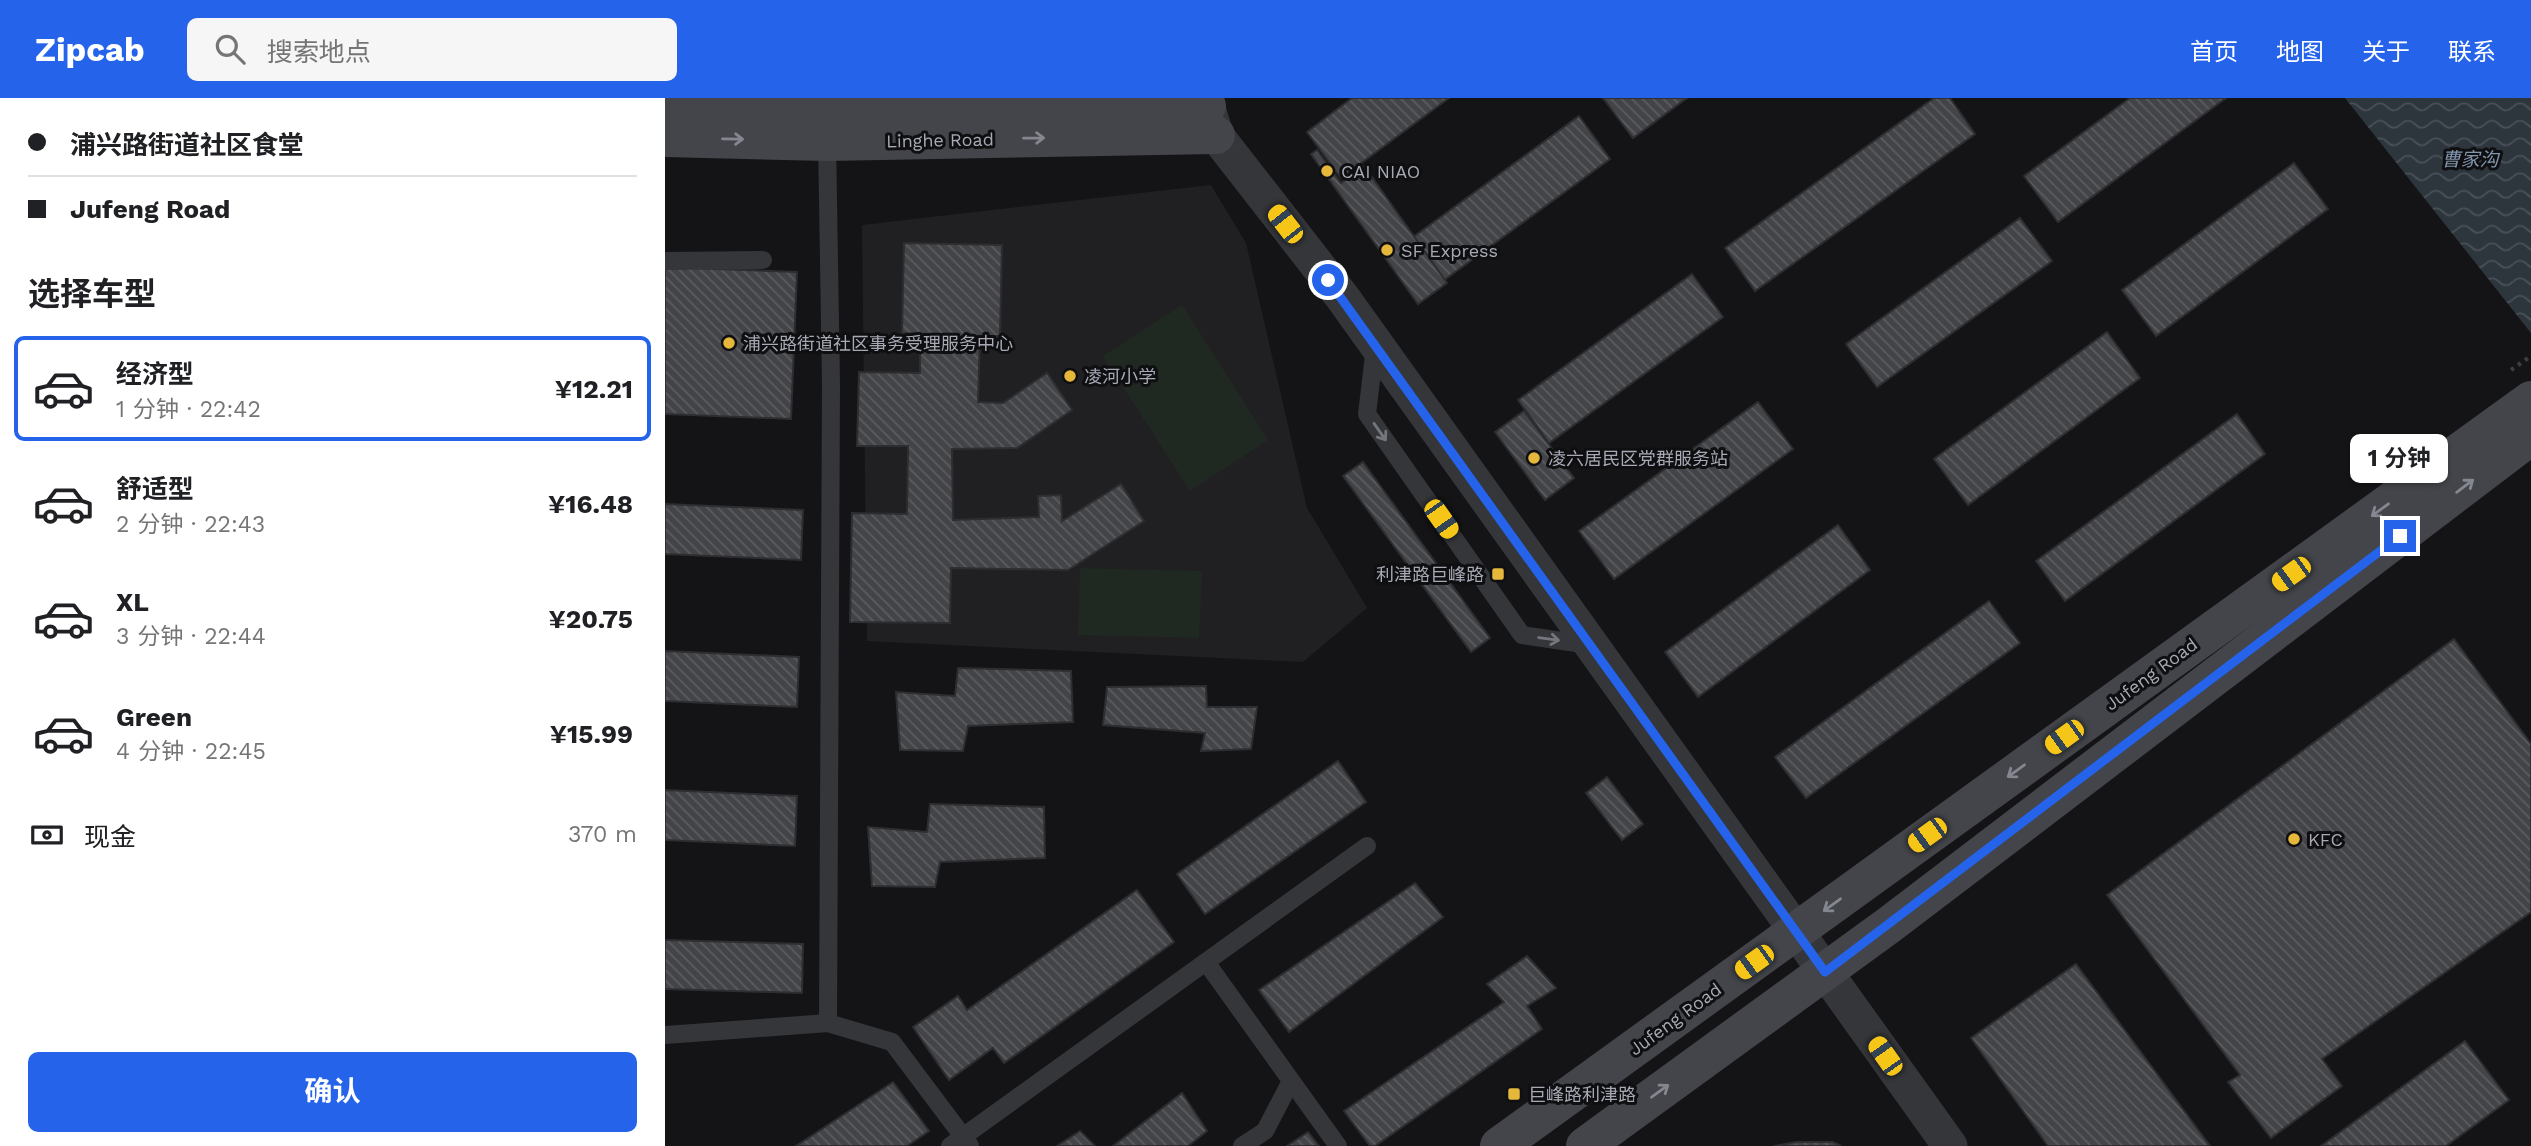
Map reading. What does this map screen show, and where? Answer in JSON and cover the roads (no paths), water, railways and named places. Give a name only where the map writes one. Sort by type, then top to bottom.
[{"type":"main road","name":"Linghe Road","points":[[665,104],[827,104],[1210,113]]},
{"type":"main road","name":"Linghe Road","points":[[665,138],[827,142],[1210,113]]},
{"type":"main road","name":"Jufeng Road","points":[[1585,1146],[1825,972],[2512,438],[2531,400]]},
{"type":"main road","name":"Jufeng Road","points":[[1499,1146],[1795,931],[2512,438]]},
{"type":"street","points":[[1210,113],[1949,1146]]},
{"type":"lane","points":[[827,104],[831,385],[828,1023]]},
{"type":"lane","points":[[665,261],[763,260]]},
{"type":"lane","points":[[1375,344],[1367,414],[1522,635],[1591,645]]},
{"type":"lane","points":[[665,1035],[828,1023],[892,1042],[961,1143],[1367,846]]},
{"type":"lane","points":[[1206,962],[1338,1146]]},
{"type":"lane","points":[[1242,1146],[1265,1131],[1291,1081]]},
{"type":"water","name":"曹家沟","points":[[2345,98],[2531,98],[2531,333]]},
{"type":"place","name":"CAI NIAO","points":[[1327,171]]},
{"type":"place","name":"SF Express","points":[[1387,250]]},
{"type":"place","name":"浦兴路街道社区事务受理服务中心","points":[[729,343]]},
{"type":"place","name":"凌河小学","points":[[1070,376]]},
{"type":"place","name":"凌六居民区党群服务站","points":[[1534,458]]},
{"type":"place","name":"利津路巨峰路","points":[[1498,574]]},
{"type":"place","name":"KFC","points":[[2294,839]]},
{"type":"place","name":"巨峰路利津路","points":[[1514,1094]]}]
